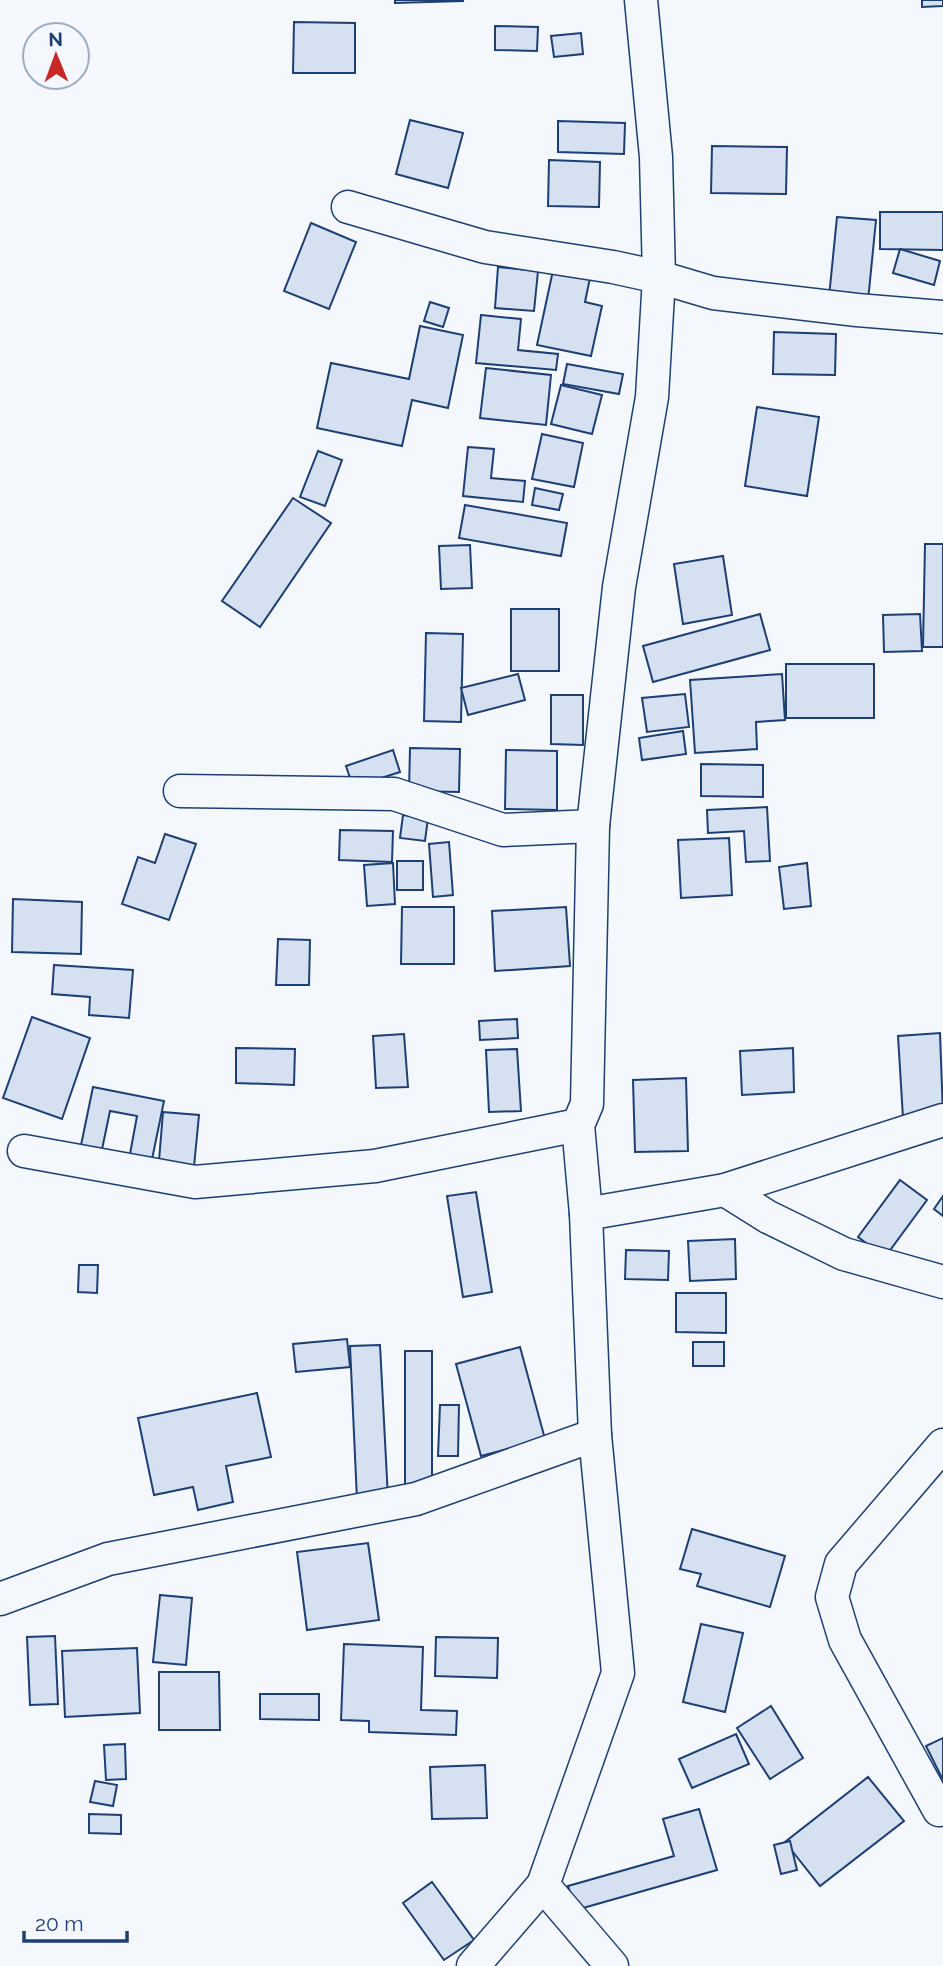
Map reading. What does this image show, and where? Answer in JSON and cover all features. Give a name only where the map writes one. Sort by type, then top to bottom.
[{"type":"street","points":[[473,1966],[543,1885],[618,1673],[595,1435],[586,1214],[578,1125],[587,1104],[593,826],[619,587],[652,397],[659,277],[656,156],[641,0]]},
{"type":"street","points":[[348,207],[485,247],[613,267],[713,293],[943,317]]},
{"type":"street","points":[[180,792],[394,794],[503,830],[593,826]]},
{"type":"street","points":[[586,1214],[724,1190],[943,1120]]},
{"type":"street","points":[[24,1151],[195,1182],[375,1166],[578,1125]]},
{"type":"street","points":[[724,1190],[768,1217],[844,1254],[943,1282]]},
{"type":"street","points":[[0,1599],[108,1559],[416,1499],[595,1435]]},
{"type":"street","points":[[939,1810],[845,1640],[832,1597],[841,1564],[943,1445]]},
{"type":"street","points":[[543,1885],[612,1966]]},
{"type":"building","points":[[395,0],[463,0],[463,1],[395,3]]},
{"type":"building","points":[[922,0],[943,0],[943,6],[922,7]]},
{"type":"building","points":[[294,22],[355,23],[355,73],[293,73]]},
{"type":"building","points":[[495,26],[538,27],[537,51],[495,50]]},
{"type":"building","points":[[581,33],[583,54],[554,57],[551,36]]},
{"type":"building","points":[[410,120],[463,133],[448,188],[396,174]]},
{"type":"building","points":[[558,121],[625,123],[624,154],[558,152]]},
{"type":"building","points":[[712,146],[787,147],[786,194],[711,193]]},
{"type":"building","points":[[549,160],[600,162],[599,207],[548,206]]},
{"type":"building","points":[[880,212],[943,212],[943,250],[880,249]]},
{"type":"building","points":[[837,217],[876,220],[868,301],[829,297]]},
{"type":"building","points":[[311,223],[356,242],[329,309],[284,291]]},
{"type":"building","points":[[900,249],[940,261],[934,285],[893,273]]},
{"type":"building","points":[[555,261],[592,268],[585,302],[602,306],[591,356],[537,345]]},
{"type":"building","points":[[498,267],[538,271],[534,311],[495,308]]},
{"type":"building","points":[[430,302],[449,308],[443,327],[424,321]]},
{"type":"building","points":[[481,315],[521,319],[518,350],[558,354],[556,370],[476,363]]},
{"type":"building","points":[[420,326],[463,335],[448,408],[412,400],[402,446],[317,428],[331,363],[409,379]]},
{"type":"building","points":[[774,332],[836,334],[835,375],[773,374]]},
{"type":"building","points":[[567,364],[623,374],[619,394],[563,384]]},
{"type":"building","points":[[486,368],[551,375],[546,425],[480,418]]},
{"type":"building","points":[[561,385],[602,395],[592,434],[551,424]]},
{"type":"building","points":[[757,407],[819,417],[807,496],[745,486]]},
{"type":"building","points":[[542,434],[583,443],[574,487],[532,479]]},
{"type":"building","points":[[468,447],[494,449],[491,478],[525,481],[523,502],[463,496]]},
{"type":"building","points":[[318,451],[342,460],[325,506],[300,497]]},
{"type":"building","points":[[535,488],[563,494],[559,510],[532,505]]},
{"type":"building","points":[[293,498],[331,523],[260,627],[222,601]]},
{"type":"building","points":[[465,505],[567,523],[561,556],[459,538]]},
{"type":"building","points":[[925,544],[943,544],[943,647],[923,647]]},
{"type":"building","points":[[470,545],[472,588],[441,589],[439,546]]},
{"type":"building","points":[[723,556],[732,615],[683,624],[674,564]]},
{"type":"building","points":[[511,609],[559,609],[559,671],[511,671]]},
{"type":"building","points":[[760,614],[770,650],[653,682],[643,646]]},
{"type":"building","points":[[920,614],[922,651],[884,652],[883,615]]},
{"type":"building","points":[[426,633],[463,634],[461,722],[424,721]]},
{"type":"building","points":[[786,664],[874,664],[874,718],[786,718]]},
{"type":"building","points":[[518,674],[525,700],[468,715],[461,688]]},
{"type":"building","points":[[782,674],[785,720],[756,722],[757,749],[695,753],[690,680]]},
{"type":"building","points":[[685,694],[689,727],[647,732],[642,698]]},
{"type":"building","points":[[551,695],[583,695],[583,745],[551,744]]},
{"type":"building","points":[[683,731],[686,754],[642,760],[639,738]]},
{"type":"building","points":[[410,748],[460,749],[459,792],[409,791]]},
{"type":"building","points":[[393,750],[400,772],[353,787],[346,766]]},
{"type":"building","points":[[506,750],[557,751],[557,810],[505,809]]},
{"type":"building","points":[[701,764],[763,765],[763,797],[701,796]]},
{"type":"building","points":[[767,807],[770,861],[746,862],[744,831],[708,833],[707,810]]},
{"type":"building","points":[[403,815],[428,818],[425,841],[400,838]]},
{"type":"building","points":[[340,830],[393,831],[392,862],[339,860]]},
{"type":"building","points":[[165,834],[196,844],[169,920],[122,904],[138,857],[155,863]]},
{"type":"building","points":[[729,838],[732,895],[681,898],[678,840]]},
{"type":"building","points":[[449,842],[453,895],[433,897],[429,844]]},
{"type":"building","points":[[397,861],[423,861],[423,890],[397,890]]},
{"type":"building","points":[[393,863],[395,904],[367,906],[364,865]]},
{"type":"building","points":[[807,863],[811,906],[784,909],[779,867]]},
{"type":"building","points":[[13,899],[82,902],[81,954],[12,952]]},
{"type":"building","points":[[402,907],[454,907],[454,964],[401,964]]},
{"type":"building","points":[[566,907],[570,966],[495,971],[492,911]]},
{"type":"building","points":[[278,939],[310,940],[309,985],[276,985]]},
{"type":"building","points":[[54,965],[133,970],[129,1018],[89,1015],[90,997],[52,994]]},
{"type":"building","points":[[32,1017],[90,1038],[62,1119],[3,1098]]},
{"type":"building","points":[[517,1019],[518,1038],[480,1040],[479,1021]]},
{"type":"building","points":[[940,1033],[943,1115],[903,1118],[898,1036]]},
{"type":"building","points":[[404,1034],[408,1087],[376,1088],[373,1036]]},
{"type":"building","points":[[236,1048],[295,1049],[294,1085],[236,1083]]},
{"type":"building","points":[[793,1048],[794,1092],[742,1095],[740,1051]]},
{"type":"building","points":[[517,1049],[521,1111],[489,1112],[486,1050]]},
{"type":"building","points":[[686,1078],[688,1151],[635,1152],[633,1080]]},
{"type":"building","points":[[93,1087],[164,1101],[150,1169],[128,1165],[137,1116],[110,1111],[100,1159],[79,1155]]},
{"type":"building","points":[[163,1112],[199,1115],[193,1177],[158,1173]]},
{"type":"building","points":[[900,1180],[927,1200],[885,1257],[858,1237]]},
{"type":"building","points":[[476,1192],[492,1292],[463,1297],[447,1196]]},
{"type":"building","points":[[943,1196],[943,1216],[934,1209]]},
{"type":"building","points":[[735,1239],[736,1279],[690,1281],[688,1241]]},
{"type":"building","points":[[626,1250],[669,1251],[668,1280],[625,1279]]},
{"type":"building","points":[[79,1265],[98,1265],[97,1293],[78,1292]]},
{"type":"building","points":[[676,1293],[726,1293],[726,1333],[676,1332]]},
{"type":"building","points":[[347,1339],[350,1367],[296,1372],[293,1344]]},
{"type":"building","points":[[693,1342],[724,1342],[724,1366],[693,1366]]},
{"type":"building","points":[[380,1345],[388,1498],[357,1500],[350,1346]]},
{"type":"building","points":[[520,1347],[545,1439],[481,1456],[456,1364]]},
{"type":"building","points":[[405,1351],[432,1351],[432,1486],[405,1486]]},
{"type":"building","points":[[257,1393],[271,1457],[226,1466],[233,1502],[198,1510],[193,1487],[154,1495],[138,1418]]},
{"type":"building","points":[[440,1405],[459,1405],[458,1456],[438,1456]]},
{"type":"building","points":[[692,1529],[785,1556],[770,1607],[697,1586],[701,1574],[680,1569]]},
{"type":"building","points":[[368,1543],[379,1620],[307,1630],[297,1552]]},
{"type":"building","points":[[160,1595],[192,1598],[186,1665],[153,1662]]},
{"type":"building","points":[[701,1624],[743,1633],[725,1712],[683,1702]]},
{"type":"building","points":[[55,1636],[58,1704],[30,1705],[27,1637]]},
{"type":"building","points":[[436,1637],[498,1638],[497,1678],[435,1676]]},
{"type":"building","points":[[344,1644],[423,1647],[421,1710],[457,1711],[456,1735],[369,1732],[369,1721],[341,1720]]},
{"type":"building","points":[[137,1648],[140,1713],[65,1717],[62,1651]]},
{"type":"building","points":[[159,1672],[219,1672],[220,1730],[159,1730]]},
{"type":"building","points":[[260,1694],[319,1694],[319,1720],[260,1719]]},
{"type":"building","points":[[771,1706],[803,1758],[770,1779],[737,1728]]},
{"type":"building","points":[[736,1734],[749,1764],[692,1788],[679,1759]]},
{"type":"building","points":[[943,1738],[943,1780],[926,1746]]},
{"type":"building","points":[[125,1744],[126,1779],[106,1780],[104,1745]]},
{"type":"building","points":[[485,1765],[487,1818],[432,1819],[430,1767]]},
{"type":"building","points":[[868,1777],[904,1821],[820,1886],[785,1842]]},
{"type":"building","points":[[95,1781],[117,1785],[113,1806],[90,1802]]},
{"type":"building","points":[[699,1809],[717,1870],[576,1910],[568,1886],[674,1856],[663,1819]]},
{"type":"building","points":[[89,1814],[121,1815],[121,1834],[89,1833]]},
{"type":"building","points":[[790,1841],[797,1870],[781,1874],[774,1845]]},
{"type":"building","points":[[432,1882],[474,1940],[444,1960],[403,1903]]}]
